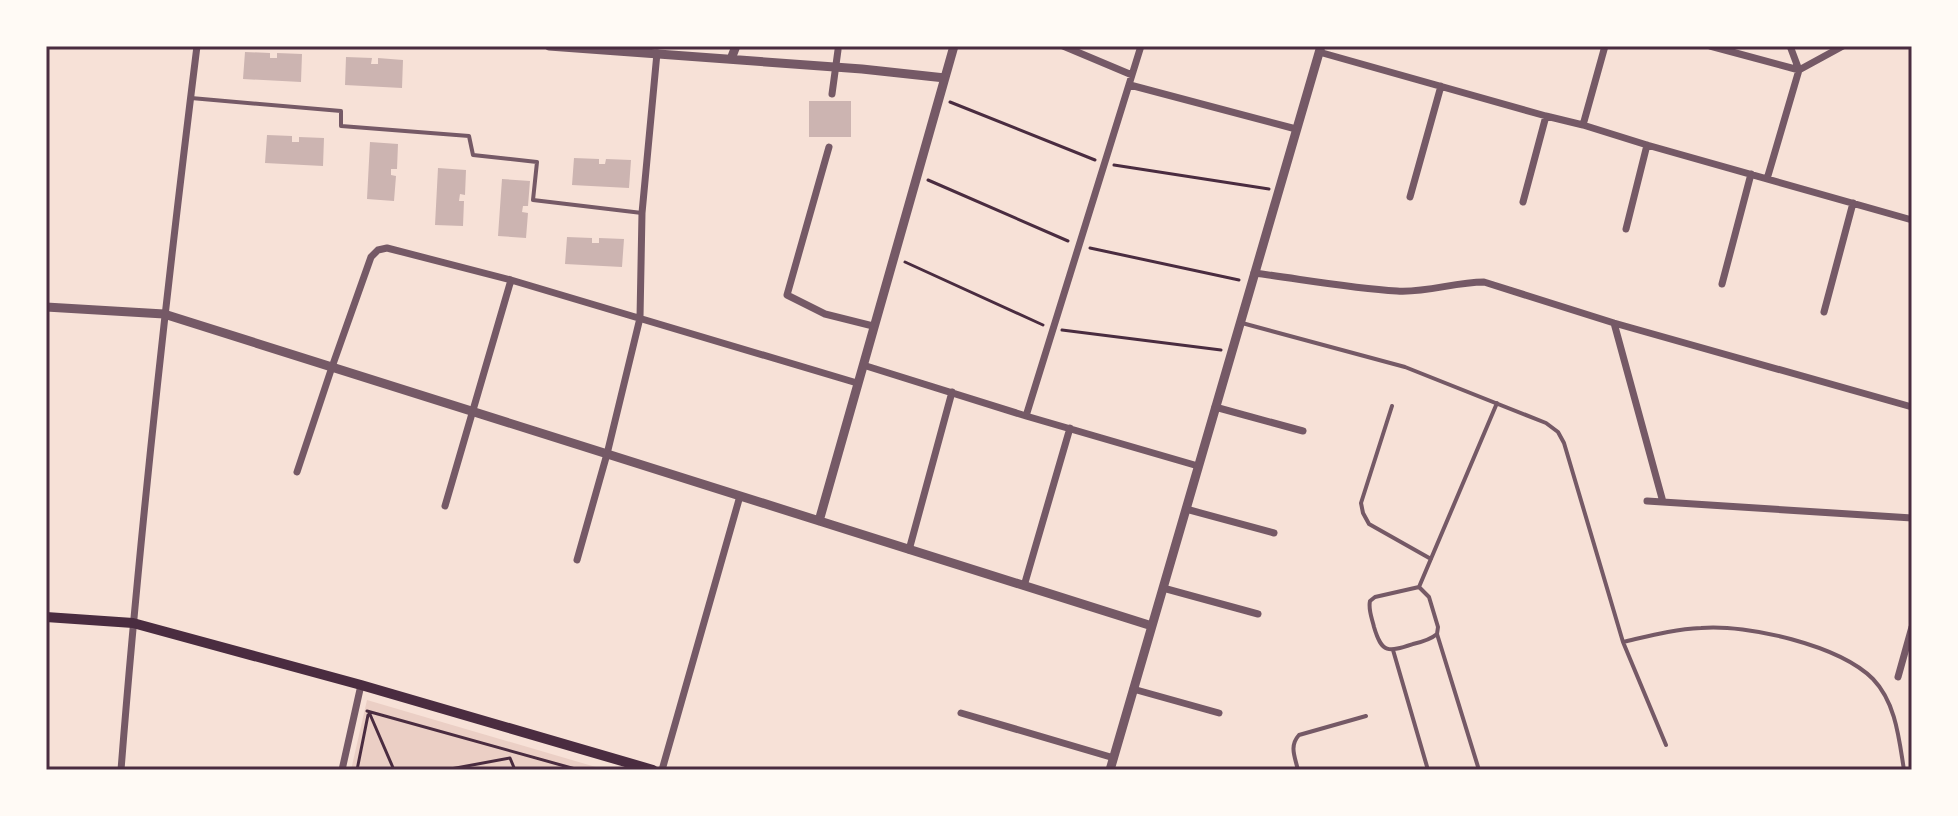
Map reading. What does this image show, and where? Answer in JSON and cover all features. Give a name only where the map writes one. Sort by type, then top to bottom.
[{"type":"main road","points":[[46,617],[133,623],[653,770]]},
{"type":"street","points":[[121,770],[164,314],[197,46]]},
{"type":"street","points":[[549,46],[945,78]]},
{"type":"street","points":[[731,59],[736,46]]},
{"type":"street","points":[[819,521],[954,46]]},
{"type":"street","points":[[1063,46],[1132,75]]},
{"type":"street","points":[[1026,416],[1141,46]]},
{"type":"street","points":[[1583,125],[1605,46]]},
{"type":"street","points":[[1710,46],[1799,70],[1843,46]]},
{"type":"street","points":[[1767,179],[1799,70],[1790,46]]},
{"type":"street","points":[[1110,770],[1320,49],[1912,220]]},
{"type":"street","points":[[832,94],[838,50]]},
{"type":"street","points":[[577,560],[640,318],[642,213],[657,53]]},
{"type":"street","points":[[1130,85],[1296,129]]},
{"type":"street","points":[[1410,197],[1441,86]]},
{"type":"street","points":[[1523,202],[1546,116]]},
{"type":"street","points":[[1626,229],[1647,145]]},
{"type":"street","points":[[829,147],[787,295],[825,314],[873,326]]},
{"type":"street","points":[[1722,284],[1751,174]]},
{"type":"street","points":[[1824,312],[1853,203]]},
{"type":"street","points":[[297,472],[371,257],[378,250],[387,248],[511,280],[857,383]]},
{"type":"street","points":[[1254,273],[1398,291],[1484,282],[1614,323],[1912,407]]},
{"type":"street","points":[[445,506],[511,280]]},
{"type":"street","points":[[46,307],[164,314],[1152,626]]},
{"type":"street","points":[[1614,323],[1663,502]]},
{"type":"street","points":[[863,365],[1198,466]]},
{"type":"street","points":[[909,550],[952,392]]},
{"type":"street","points":[[1215,407],[1303,431]]},
{"type":"street","points":[[1024,586],[1070,428]]},
{"type":"street","points":[[662,770],[740,496]]},
{"type":"street","points":[[1647,501],[1912,518]]},
{"type":"street","points":[[1186,509],[1274,533]]},
{"type":"street","points":[[1163,588],[1258,614]]},
{"type":"street","points":[[1898,677],[1912,627]]},
{"type":"street","points":[[342,770],[361,685]]},
{"type":"street","points":[[1133,689],[1219,713]]},
{"type":"street","points":[[961,713],[1114,758]]},
{"type":"lane","points":[[190,98],[341,111],[341,126],[469,136],[473,155],[537,162],[533,200],[642,213]]},
{"type":"lane","points":[[1240,323],[1405,367],[1546,423],[1558,432],[1564,443],[1623,642],[1666,745]]},
{"type":"lane","points":[[1419,587],[1497,403]]},
{"type":"lane","points":[[1392,406],[1361,503],[1363,513],[1369,524],[1431,559]]},
{"type":"lane","points":[[1419,587],[1429,597],[1438,627],[1437,634],[1479,770]]},
{"type":"lane","points":[[1419,587],[1375,597],[1370,601],[1379,643],[1393,650],[1432,639],[1437,634]]},
{"type":"lane","points":[[1623,642],[1704,627],[1783,637],[1826,650],[1853,664],[1874,680],[1897,726],[1904,770]]},
{"type":"lane","points":[[1393,650],[1428,770]]},
{"type":"lane","points":[[1298,770],[1292,750],[1299,735],[1366,716]]},
{"type":"path","points":[[356,708],[579,770]]},
{"type":"path","points":[[357,770],[369,712]]},
{"type":"path","points":[[369,712],[394,770]]},
{"type":"path","points":[[445,770],[510,758],[517,753]]},
{"type":"path","points":[[510,758],[515,770]]},
{"type":"shaded area","points":[[367,700],[606,770],[351,770]]},
{"type":"building","points":[[245,52],[270,53],[270,58],[277,58],[277,53],[302,54],[301,82],[243,79]]},
{"type":"building","points":[[346,57],[372,58],[371,64],[378,64],[378,58],[403,60],[402,88],[345,85]]},
{"type":"building","points":[[809,101],[851,101],[851,137],[809,137]]},
{"type":"building","points":[[267,135],[292,136],[292,142],[299,142],[299,137],[324,138],[323,166],[265,163]]},
{"type":"building","points":[[370,142],[398,144],[397,169],[391,169],[391,175],[396,176],[394,201],[367,199]]},
{"type":"building","points":[[574,158],[599,159],[599,164],[605,164],[606,159],[631,160],[629,188],[572,185]]},
{"type":"building","points":[[438,168],[466,170],[465,195],[460,194],[459,201],[464,201],[463,226],[435,225]]},
{"type":"building","points":[[502,179],[530,181],[528,206],[523,206],[522,212],[528,213],[526,238],[498,236]]},
{"type":"building","points":[[567,237],[592,238],[592,243],[599,243],[599,238],[624,239],[622,267],[565,264]]}]
